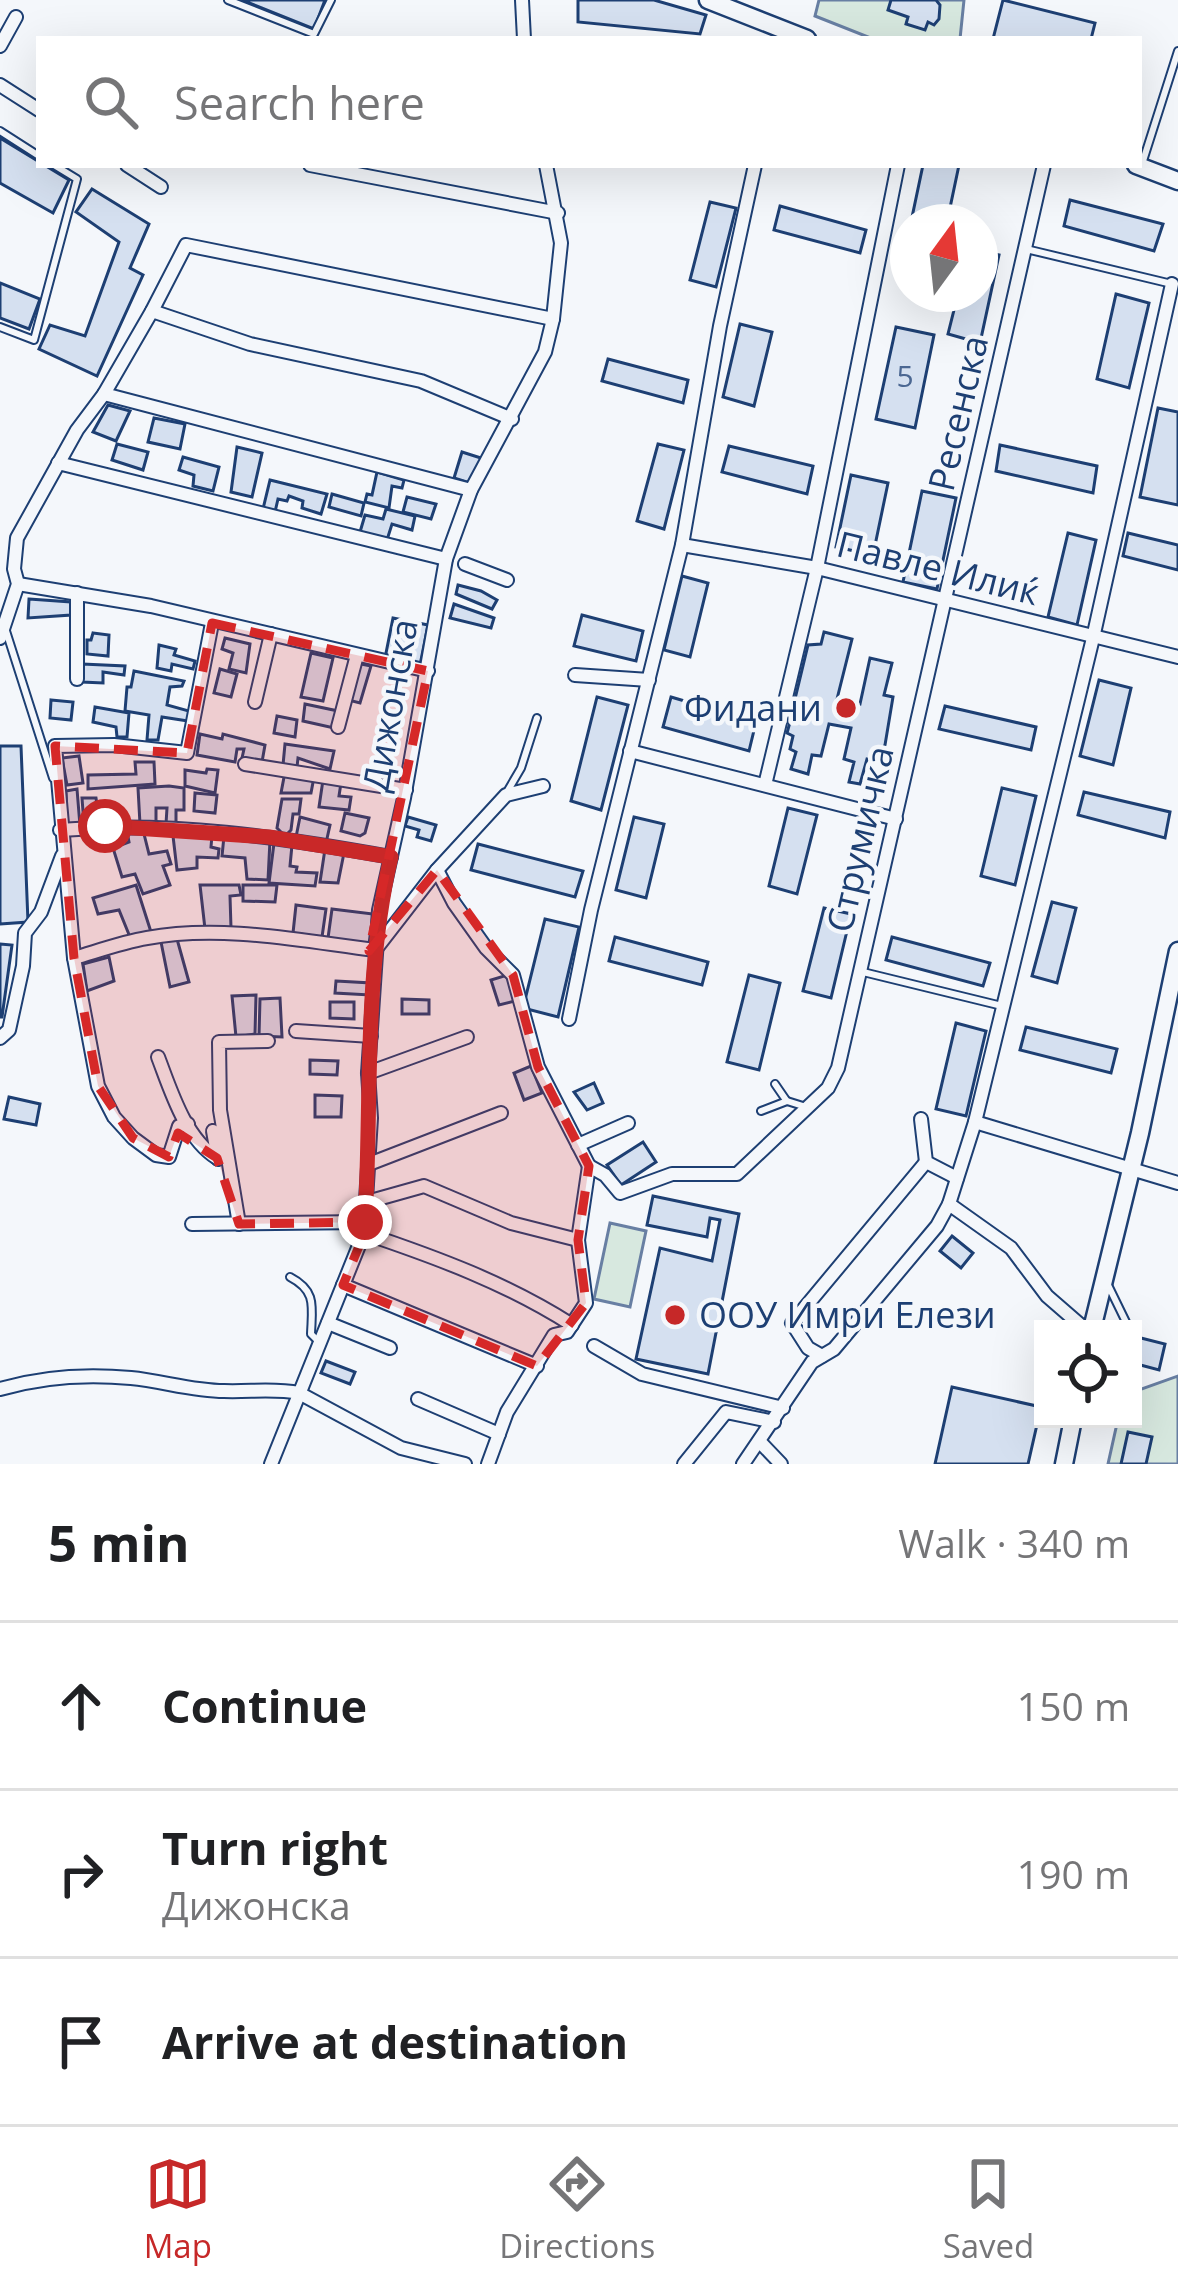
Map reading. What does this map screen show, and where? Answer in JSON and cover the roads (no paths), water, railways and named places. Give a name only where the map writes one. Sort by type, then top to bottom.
[{"type":"street","points":[[522,0],[524,36]]},
{"type":"street","points":[[708,0],[784,35]]},
{"type":"street","points":[[0,46],[16,17]]},
{"type":"street","points":[[0,85],[36,108]]},
{"type":"street","points":[[132,168],[161,187]]},
{"type":"street","points":[[326,168],[558,213]]},
{"type":"street","name":"Дижонска","points":[[272,1461],[365,1228],[370,1164],[368,1072],[379,910],[406,790],[446,559],[471,490],[545,352],[553,320],[561,243],[547,168]]},
{"type":"street","points":[[569,1019],[682,545],[720,326],[754,168]]},
{"type":"street","points":[[766,785],[817,568],[897,168]]},
{"type":"street","name":"Ресенска","points":[[946,603],[1043,168]]},
{"type":"street","points":[[1142,168],[1178,181]]},
{"type":"street","points":[[2,633],[18,584],[14,569],[17,538],[186,245],[553,320]]},
{"type":"street","points":[[743,1464],[812,1362],[834,1349],[937,1226],[949,1204],[1006,1006],[1172,284]]},
{"type":"street","points":[[152,311],[267,349],[421,382],[512,419]]},
{"type":"street","points":[[104,394],[471,490]]},
{"type":"street","points":[[58,463],[446,559]]},
{"type":"street","name":"Павле Илиќ","points":[[682,545],[817,568],[1178,657]]},
{"type":"street","points":[[465,564],[507,580]]},
{"type":"street","points":[[18,584],[77,592],[428,670]]},
{"type":"street","points":[[77,592],[77,680]]},
{"type":"street","name":"Струмичка","points":[[808,1108],[829,1088],[838,1068],[946,603]]},
{"type":"street","points":[[188,1124],[179,1126],[170,1157],[155,1155],[114,1117],[98,1086],[74,958],[55,746],[114,745],[187,752],[212,623]]},
{"type":"street","points":[[255,702],[271,634]]},
{"type":"street","points":[[338,727],[357,656]]},
{"type":"street","points":[[575,675],[649,680]]},
{"type":"street","points":[[630,751],[896,819]]},
{"type":"street","points":[[245,764],[406,790]]},
{"type":"street","points":[[74,958],[147,938],[191,933],[375,950],[436,871],[506,795],[543,786]]},
{"type":"street","points":[[60,830],[105,826],[182,829],[269,837],[391,857]]},
{"type":"street","points":[[0,1038],[9,1030],[25,933],[41,912],[66,848]]},
{"type":"street","points":[[436,871],[486,948],[513,975],[538,1067],[589,1166],[605,1175],[620,1193],[672,1174],[736,1174],[808,1108]]},
{"type":"street","points":[[1091,1320],[1130,1170],[1178,951]]},
{"type":"street","points":[[296,1031],[370,1036]]},
{"type":"street","points":[[368,1072],[467,1037]]},
{"type":"street","points":[[239,1224],[220,1110],[219,1042],[268,1040]]},
{"type":"street","points":[[158,1058],[188,1124],[204,1150],[217,1158]]},
{"type":"street","points":[[370,1164],[501,1113]]},
{"type":"street","points":[[822,1356],[808,1348],[792,1323],[926,1162],[920,1119]]},
{"type":"street","points":[[975,1122],[1178,1183]]},
{"type":"street","points":[[578,1145],[628,1123]]},
{"type":"street","points":[[213,1131],[217,1158],[229,1179]]},
{"type":"street","points":[[926,1162],[957,1178]]},
{"type":"street","points":[[579,1335],[586,1303],[578,1240],[580,1205],[589,1166]]},
{"type":"street","points":[[367,1202],[424,1186],[511,1223],[578,1240]]},
{"type":"street","points":[[949,1204],[1011,1248],[1047,1296],[1077,1320]]},
{"type":"street","points":[[192,1225],[365,1228],[520,1292],[642,1374],[784,1408]]},
{"type":"street","points":[[343,1285],[537,1366]]},
{"type":"street","points":[[328,1323],[390,1348]]},
{"type":"street","points":[[488,1464],[508,1412],[554,1335],[579,1335]]},
{"type":"street","points":[[0,1389],[27,1381],[87,1377],[224,1391],[299,1393],[401,1448],[465,1464]]},
{"type":"street","points":[[418,1399],[500,1433]]},
{"type":"street","points":[[684,1464],[726,1412],[774,1422]]},
{"type":"street","points":[[1064,1464],[1071,1428]]},
{"type":"street","points":[[760,1442],[781,1464]]},
{"type":"street","points":[[272,1461],[288,1464]]},
{"type":"lane","points":[[228,0],[314,34],[331,0]]},
{"type":"lane","points":[[1142,154],[1178,51]]},
{"type":"lane","points":[[0,131],[36,154]]},
{"type":"lane","points":[[0,327],[34,340],[77,179],[59,168]]},
{"type":"lane","points":[[1026,249],[1172,284]]},
{"type":"lane","points":[[2,633],[53,779],[60,786]]},
{"type":"lane","points":[[506,795],[537,718]]},
{"type":"lane","points":[[859,971],[1006,1006]]},
{"type":"lane","points":[[775,1084],[780,1097],[808,1108]]},
{"type":"lane","points":[[761,1111],[787,1101]]},
{"type":"lane","points":[[1104,1276],[1125,1320]]},
{"type":"lane","points":[[290,1277],[310,1294],[314,1305],[311,1334],[320,1343]]},
{"type":"place","name":"Фидани","points":[[846,708]]},
{"type":"place","name":"ООУ Имри Елези","points":[[675,1315]]}]
